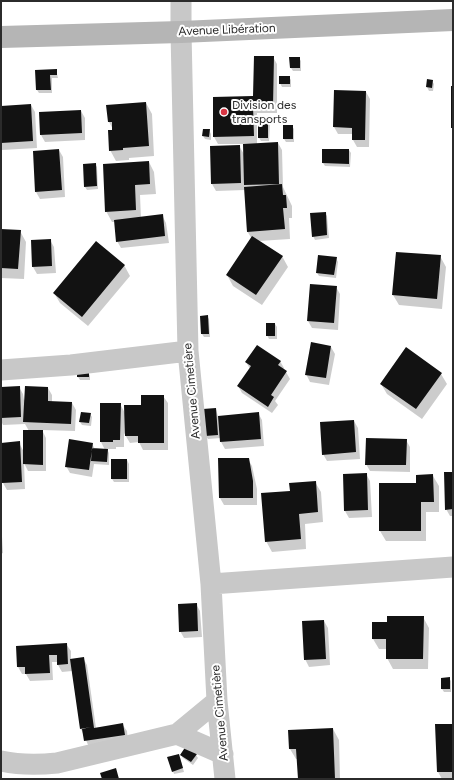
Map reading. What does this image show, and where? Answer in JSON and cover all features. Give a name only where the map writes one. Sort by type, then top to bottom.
[{"type":"street","name":"Avenue Cimetière","points":[[181,1],[188,351],[211,584],[217,701],[225,779]]},
{"type":"street","name":"Avenue Libération","points":[[1,37],[181,32],[453,20]]},
{"type":"street","points":[[1,370],[71,365],[188,351]]},
{"type":"street","points":[[211,584],[453,567]]},
{"type":"street","points":[[1,762],[38,765],[57,763],[177,734],[217,701]]},
{"type":"street","points":[[177,734],[223,754]]},
{"type":"building","points":[[254,56],[274,56],[273,106],[253,106],[254,136],[213,137],[213,97],[253,96]]},
{"type":"building","points":[[289,57],[300,57],[300,68],[290,68]]},
{"type":"building","points":[[57,69],[57,75],[50,75],[51,90],[36,90],[35,70]]},
{"type":"building","points":[[279,76],[290,76],[290,84],[279,84]]},
{"type":"building","points":[[427,79],[433,80],[432,88],[426,87]]},
{"type":"building","points":[[451,86],[453,86],[453,128],[451,128]]},
{"type":"building","points":[[334,90],[366,91],[365,140],[352,140],[352,128],[333,127]]},
{"type":"building","points":[[146,102],[149,146],[123,148],[123,150],[109,151],[108,130],[112,130],[112,122],[108,122],[106,105]]},
{"type":"building","points":[[31,104],[33,141],[1,143],[1,106]]},
{"type":"building","points":[[81,110],[82,133],[40,135],[39,112]]},
{"type":"building","points":[[258,119],[268,120],[268,138],[258,138]]},
{"type":"building","points":[[283,125],[293,125],[293,139],[283,139]]},
{"type":"building","points":[[203,129],[210,129],[209,137],[202,136]]},
{"type":"building","points":[[278,142],[279,184],[244,185],[243,144]]},
{"type":"building","points":[[240,145],[241,183],[211,184],[210,146]]},
{"type":"building","points":[[59,149],[62,190],[35,192],[33,151]]},
{"type":"building","points":[[322,149],[349,149],[349,164],[322,163]]},
{"type":"building","points":[[149,161],[150,184],[135,185],[136,210],[105,212],[103,164]]},
{"type":"building","points":[[96,163],[97,186],[84,187],[83,164]]},
{"type":"building","points":[[282,184],[283,195],[286,195],[287,208],[283,208],[285,229],[247,232],[244,187]]},
{"type":"building","points":[[326,212],[327,235],[312,237],[310,213]]},
{"type":"building","points":[[163,214],[165,236],[116,242],[114,220]]},
{"type":"building","points":[[1,229],[21,230],[18,269],[1,268]]},
{"type":"building","points":[[252,236],[283,256],[256,295],[226,275]]},
{"type":"building","points":[[51,239],[52,266],[32,267],[31,240]]},
{"type":"building","points":[[96,241],[125,265],[82,317],[53,293]]},
{"type":"building","points":[[396,252],[441,255],[437,299],[392,295]]},
{"type":"building","points":[[318,255],[337,257],[334,275],[316,273]]},
{"type":"building","points":[[310,284],[337,286],[334,323],[307,321]]},
{"type":"building","points":[[208,315],[209,334],[201,334],[200,316]]},
{"type":"building","points":[[266,323],[275,323],[275,336],[266,336]]},
{"type":"building","points":[[311,342],[331,346],[326,378],[305,375]]},
{"type":"building","points":[[257,345],[281,361],[278,365],[287,371],[271,395],[274,397],[268,407],[237,386],[251,366],[245,362]]},
{"type":"building","points":[[406,347],[442,373],[416,409],[380,384]]},
{"type":"building","points":[[77,371],[89,371],[89,377],[77,377]]},
{"type":"building","points":[[20,386],[21,417],[1,418],[1,387]]},
{"type":"building","points":[[25,386],[48,387],[48,401],[72,402],[71,424],[23,422]]},
{"type":"building","points":[[141,395],[164,395],[164,443],[138,443],[138,436],[125,436],[124,405],[141,405]]},
{"type":"building","points":[[100,403],[121,403],[120,440],[113,440],[113,442],[100,442]]},
{"type":"building","points":[[216,408],[218,435],[205,436],[203,409]]},
{"type":"building","points":[[81,412],[91,413],[89,423],[79,422]]},
{"type":"building","points":[[259,412],[261,439],[220,442],[218,416]]},
{"type":"building","points":[[354,420],[356,452],[322,455],[320,422]]},
{"type":"building","points":[[23,430],[43,430],[43,465],[23,464]]},
{"type":"building","points":[[366,438],[407,439],[406,465],[365,465]]},
{"type":"building","points":[[69,439],[93,443],[89,470],[65,467]]},
{"type":"building","points":[[20,441],[22,482],[2,483],[1,443]]},
{"type":"building","points":[[92,448],[108,449],[107,462],[91,461]]},
{"type":"building","points":[[218,458],[249,458],[253,481],[253,498],[219,498]]},
{"type":"building","points":[[111,459],[127,459],[127,479],[111,479]]},
{"type":"building","points":[[444,472],[453,472],[453,509],[445,510]]},
{"type":"building","points":[[367,473],[368,510],[344,511],[343,474]]},
{"type":"building","points":[[433,474],[434,502],[421,502],[421,531],[379,531],[379,483],[416,483],[416,475]]},
{"type":"building","points":[[316,481],[318,512],[299,514],[301,539],[265,542],[261,493],[290,491],[289,483]]},
{"type":"building","points":[[197,603],[198,631],[179,632],[178,604]]},
{"type":"building","points":[[387,616],[424,616],[423,659],[386,659],[386,639],[372,639],[372,622],[387,622]]},
{"type":"building","points":[[324,620],[326,659],[304,660],[302,621]]},
{"type":"building","points":[[67,643],[68,664],[57,665],[57,655],[49,655],[50,673],[25,674],[25,667],[17,667],[16,646]]},
{"type":"building","points":[[84,657],[94,728],[123,723],[125,735],[84,741],[82,729],[91,727],[80,729],[70,659]]},
{"type":"building","points":[[450,677],[450,689],[441,689],[441,678]]},
{"type":"building","points":[[435,724],[453,724],[453,772],[437,772]]},
{"type":"building","points":[[333,728],[335,779],[298,779],[296,749],[289,749],[288,730]]},
{"type":"building","points":[[186,746],[197,754],[191,762],[180,755]]},
{"type":"building","points":[[179,754],[183,768],[172,772],[167,757]]},
{"type":"building","points":[[116,768],[119,779],[102,779],[100,773]]},
{"type":"place","name":"Division des transports","points":[[224,112]]}]
